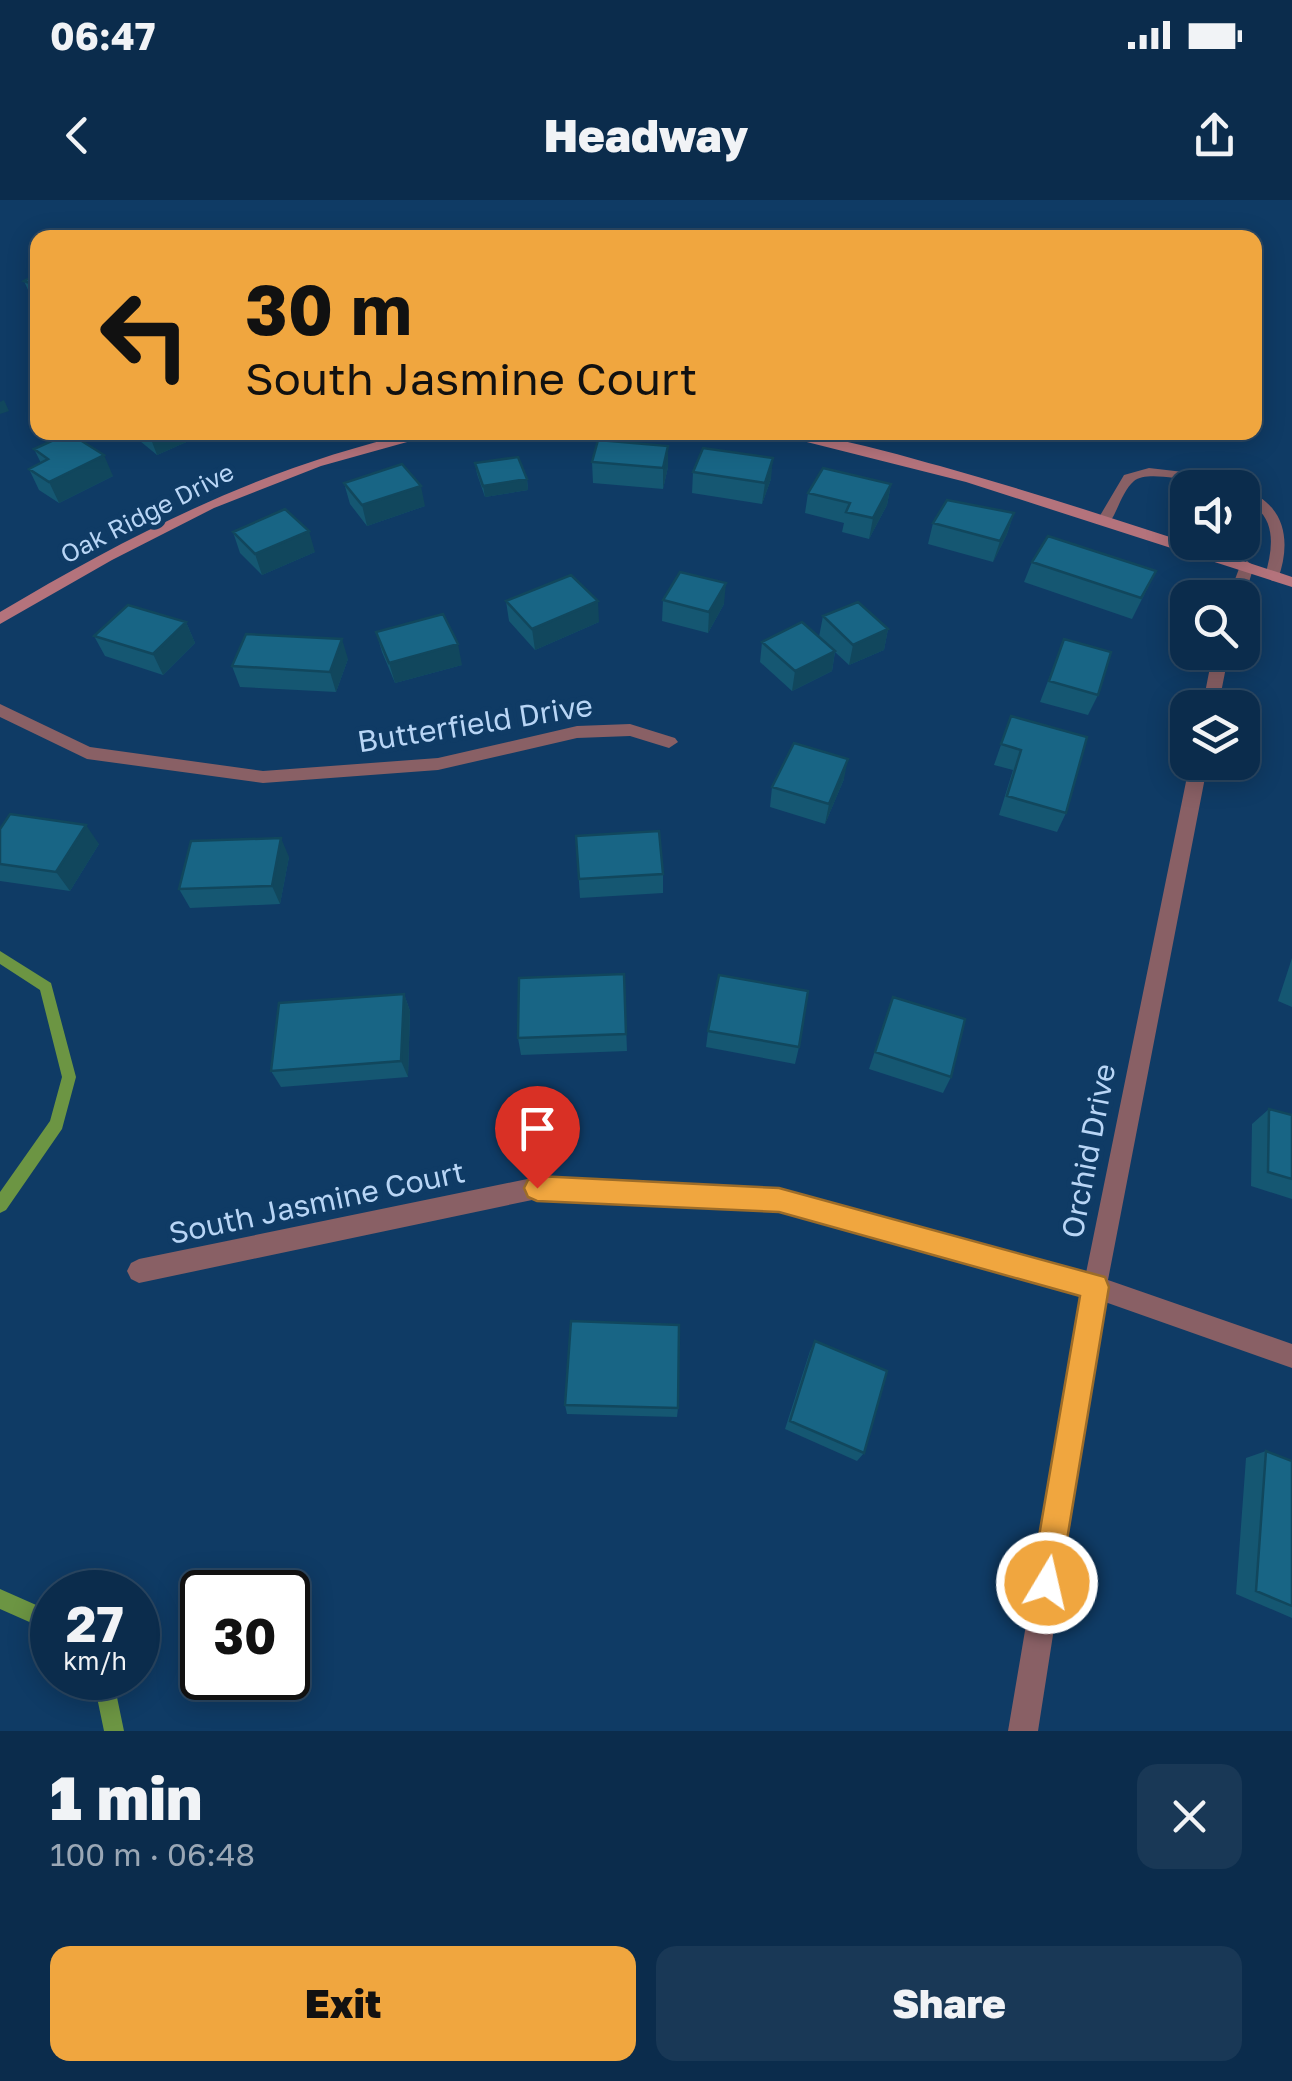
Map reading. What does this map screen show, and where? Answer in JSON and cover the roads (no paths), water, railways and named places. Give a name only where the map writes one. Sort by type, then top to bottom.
[{"type":"street","name":"Oak Ridge Drive","points":[[0,620],[120,547],[226,495],[324,458],[402,440]]},
{"type":"street","points":[[813,440],[998,485],[1292,582]]},
{"type":"street","points":[[1104,519],[1130,478],[1144,471],[1170,473]]},
{"type":"street","points":[[1260,501],[1274,515],[1282,541],[1273,576]]},
{"type":"street","points":[[1242,580],[1246,566]]},
{"type":"street","name":"Butterfield Drive","points":[[0,710],[86,753],[263,778],[438,764],[577,732],[630,730],[670,742]]},
{"type":"street","name":"Orchid Drive","points":[[1023,1731],[1095,1287],[1195,780]]},
{"type":"street","name":"South Jasmine Court","points":[[139,1271],[537,1188],[779,1200],[1095,1287],[1292,1356]]},
{"type":"waterway","points":[[0,957],[46,987],[69,1077],[57,1124],[0,1205]]},
{"type":"waterway","points":[[0,1599],[30,1612]]},
{"type":"waterway","points":[[108,1700],[114,1731]]}]
